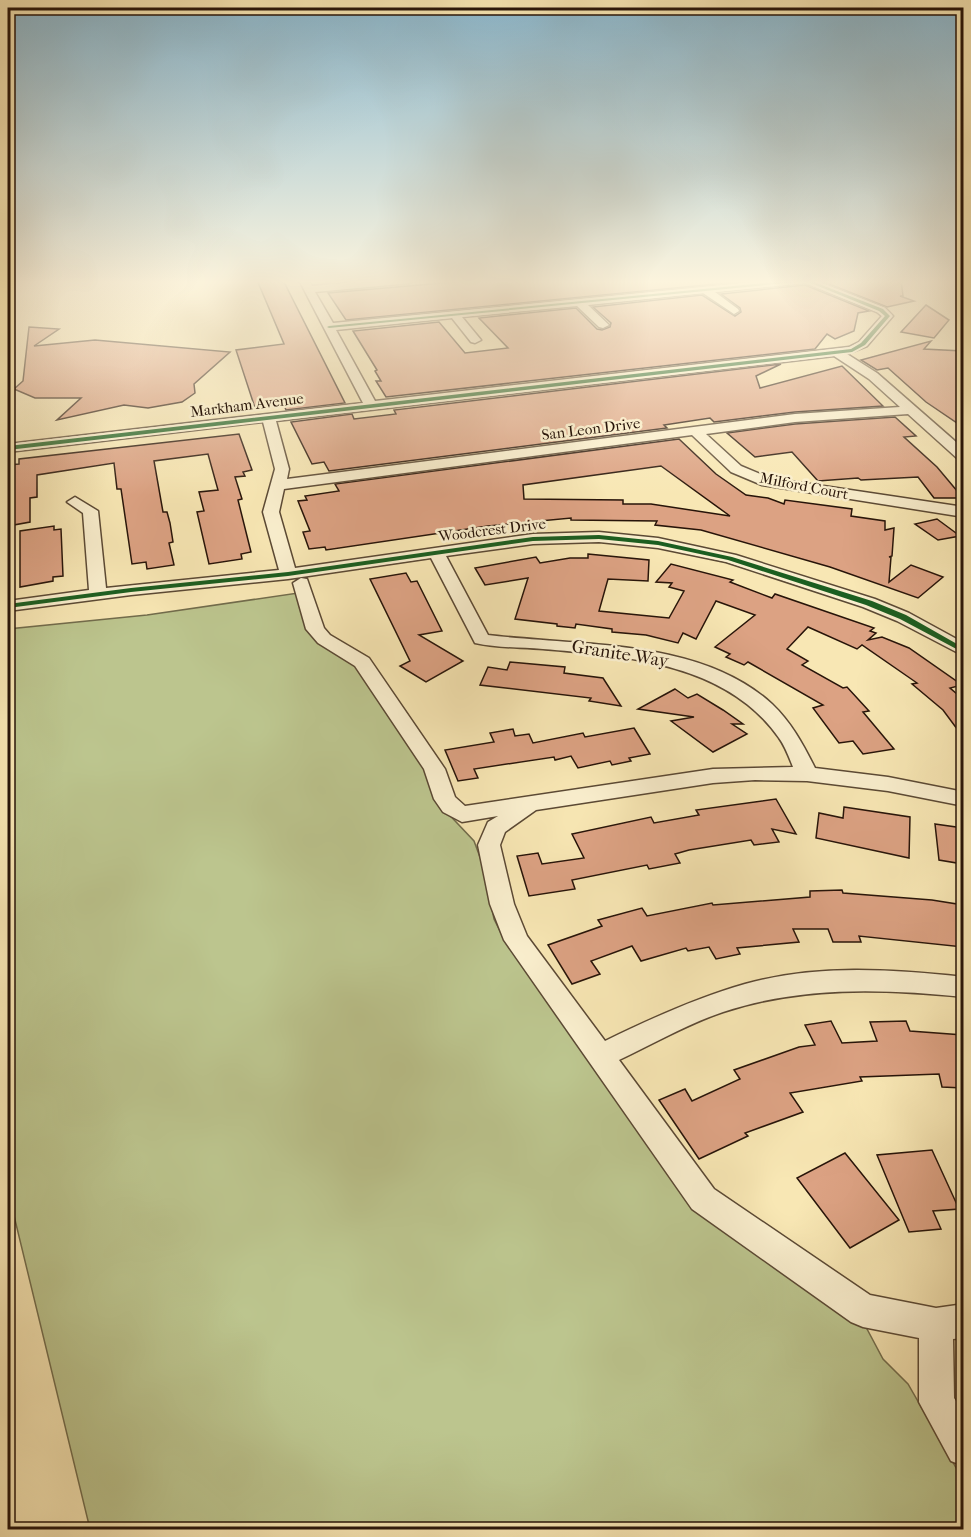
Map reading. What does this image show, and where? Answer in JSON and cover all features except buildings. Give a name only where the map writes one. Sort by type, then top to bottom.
[{"type":"street","points":[[342,352],[371,406]]},
{"type":"street","name":"Markham Avenue","points":[[8,448],[836,352]]},
{"type":"street","points":[[836,352],[873,376],[908,410],[963,457]]},
{"type":"street","name":"San Leon Drive","points":[[278,485],[795,418],[908,410]]},
{"type":"street","points":[[268,418],[282,469],[271,512],[294,579],[315,629],[324,639],[352,655],[369,671],[434,769],[445,799],[451,807],[462,814],[713,777],[755,773],[807,774],[888,784],[963,800]]},
{"type":"street","name":"Milford Court","points":[[696,432],[725,460],[750,476],[784,486],[963,512]]},
{"type":"street","points":[[75,502],[90,511],[98,594]]},
{"type":"street","name":"Woodcrest Drive","points":[[8,606],[98,594],[294,579],[436,552],[563,537],[633,540],[693,549],[730,558],[869,603],[903,617],[963,651]]},
{"type":"street","name":"Granite Way","points":[[436,552],[481,639],[633,654],[682,664],[723,679],[754,697],[771,711],[789,734],[800,754],[807,774]]},
{"type":"street","points":[[530,805],[496,828],[489,845],[502,904],[516,940],[703,1199],[863,1310],[950,1323],[937,1402],[963,1448]]},
{"type":"street","points":[[600,1056],[669,1023],[718,1003],[776,988],[845,979],[907,980],[963,987]]},
{"type":"green space","points":[[298,593],[309,633],[357,665],[423,765],[441,806],[474,841],[484,868],[494,919],[503,937],[710,1220],[867,1329],[883,1359],[908,1384],[963,1480],[963,1529],[90,1529],[8,1191],[8,629],[147,615]]},
{"type":"cycle path","points":[[8,448],[837,352]]},
{"type":"cycle path","points":[[8,606],[131,590],[288,574],[533,539],[599,537],[658,543],[730,558],[869,603],[903,617],[964,651]]}]
